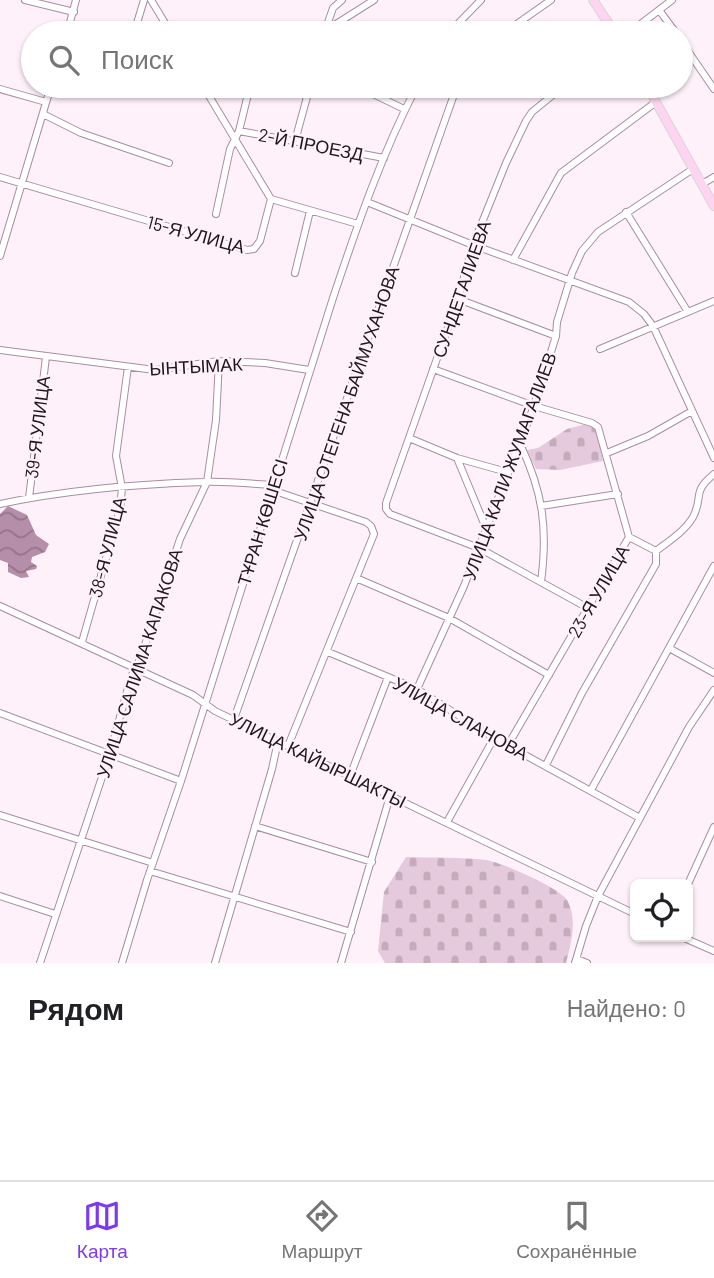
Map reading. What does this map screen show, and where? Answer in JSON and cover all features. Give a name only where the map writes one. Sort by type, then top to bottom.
[{"type":"main road","points":[[593,0],[607,21]]},
{"type":"main road","points":[[654,98],[714,206]]},
{"type":"street","points":[[25,0],[74,12]]},
{"type":"street","points":[[71,21],[76,0]]},
{"type":"street","points":[[138,21],[144,0]]},
{"type":"street","points":[[151,0],[164,21]]},
{"type":"street","points":[[328,0],[332,8]]},
{"type":"street","points":[[328,21],[332,8],[342,0]]},
{"type":"street","points":[[342,21],[374,0]]},
{"type":"street","points":[[461,21],[481,0]]},
{"type":"street","points":[[522,21],[551,0]]},
{"type":"street","points":[[645,21],[672,0]]},
{"type":"street","points":[[659,10],[667,21]]},
{"type":"street","points":[[693,58],[714,89]]},
{"type":"street","points":[[0,89],[21,95]]},
{"type":"street","points":[[32,98],[46,102]]},
{"type":"street","points":[[0,256],[47,98]]},
{"type":"street","points":[[212,98],[237,134],[271,199],[358,224]]},
{"type":"street","points":[[216,214],[247,98]]},
{"type":"street","points":[[295,141],[307,98]]},
{"type":"street","points":[[381,98],[404,109]]},
{"type":"street","name":"ТҰРАН КӨШЕСІ","points":[[122,963],[309,370],[358,224],[410,98]]},
{"type":"street","name":"УЛИЦА ОТЕГЕНА БАЙМУХАНОВА","points":[[234,719],[453,98]]},
{"type":"street","name":"СУНДЕТАЛИЕВА","points":[[479,548],[390,514],[386,503],[458,299],[473,245],[526,121],[532,112],[549,98]]},
{"type":"street","points":[[513,260],[561,173],[656,102]]},
{"type":"street","points":[[43,114],[81,132],[169,163]]},
{"type":"street","name":"2-Й ПРОЕЗД","points":[[237,134],[295,141],[384,158]]},
{"type":"street","name":"УЛИЦА КАЛИ ЖУМАГАЛИЕВ","points":[[417,689],[479,548],[520,444],[556,336],[557,321],[582,251],[598,232],[693,169]]},
{"type":"street","name":"15-Я УЛИЦА","points":[[0,177],[247,250],[254,249],[260,241],[271,199]]},
{"type":"street","points":[[702,184],[714,177]]},
{"type":"street","points":[[367,202],[409,221],[629,302],[644,314],[653,326],[714,458]]},
{"type":"street","points":[[295,273],[310,211]]},
{"type":"street","points":[[626,212],[688,312]]},
{"type":"street","points":[[458,299],[556,336]]},
{"type":"street","points":[[600,349],[714,301]]},
{"type":"street","name":"ЫНТЫМАК","points":[[0,350],[170,370],[198,362],[219,361],[265,363],[309,370]]},
{"type":"street","name":"39-Я УЛИЦА","points":[[29,498],[46,357]]},
{"type":"street","name":"УЛИЦА САЛИМА КАПАКОВА","points":[[40,963],[110,753],[131,677],[180,539],[207,482],[216,420],[219,361]]},
{"type":"street","name":"38-Я УЛИЦА","points":[[82,642],[120,509],[122,488],[116,456],[128,367]]},
{"type":"street","points":[[433,369],[534,406]]},
{"type":"street","name":"23-Я УЛИЦА","points":[[508,745],[629,537],[598,427],[592,422],[534,406]]},
{"type":"street","points":[[607,453],[648,436],[692,411]]},
{"type":"street","points":[[409,438],[457,458],[508,472]]},
{"type":"street","points":[[520,444],[536,480],[544,521],[545,549],[541,582]]},
{"type":"street","points":[[457,458],[486,528]]},
{"type":"street","points":[[656,551],[692,519],[701,485],[714,474]]},
{"type":"street","points":[[0,504],[29,498],[122,488],[207,482],[273,487],[371,526],[373,534],[328,652],[288,746]]},
{"type":"street","points":[[541,506],[618,494]]},
{"type":"street","points":[[629,537],[656,551]]},
{"type":"street","points":[[479,548],[588,608]]},
{"type":"street","points":[[546,765],[582,693],[656,564],[656,551]]},
{"type":"street","points":[[591,790],[714,566]]},
{"type":"street","points":[[356,578],[449,618],[549,675]]},
{"type":"street","name":"УЛИЦА КАЙЫРШАКТЫ","points":[[0,606],[136,668],[288,746],[630,912]]},
{"type":"street","points":[[669,648],[714,673]]},
{"type":"street","name":"УЛИЦА СЛАНОВА","points":[[328,652],[417,689],[494,738],[639,817]]},
{"type":"street","points":[[350,776],[388,677]]},
{"type":"street","points":[[587,963],[576,961],[598,896],[688,727],[714,690]]},
{"type":"street","points":[[0,713],[181,781]]},
{"type":"street","points":[[447,822],[494,738]]},
{"type":"street","points":[[215,963],[278,741]]},
{"type":"street","points":[[341,963],[390,796]]},
{"type":"street","points":[[0,816],[153,863]]},
{"type":"street","points":[[255,826],[372,862]]},
{"type":"street","points":[[690,879],[714,827]]},
{"type":"street","points":[[150,871],[351,932]]},
{"type":"street","points":[[0,896],[55,914]]},
{"type":"street","points":[[693,942],[714,951]]},
{"type":"green space","points":[[586,424],[596,429],[603,461],[560,470],[536,469],[527,450],[538,448],[567,429]]},
{"type":"green space","points":[[406,857],[486,860],[516,870],[554,889],[567,900],[572,915],[570,948],[566,963],[385,963],[378,951],[384,892]]},
{"type":"water","points":[[8,506],[27,515],[36,535],[49,544],[45,552],[32,557],[31,562],[37,566],[36,569],[26,571],[29,577],[21,578],[8,572],[8,563],[0,560],[0,514]]}]
